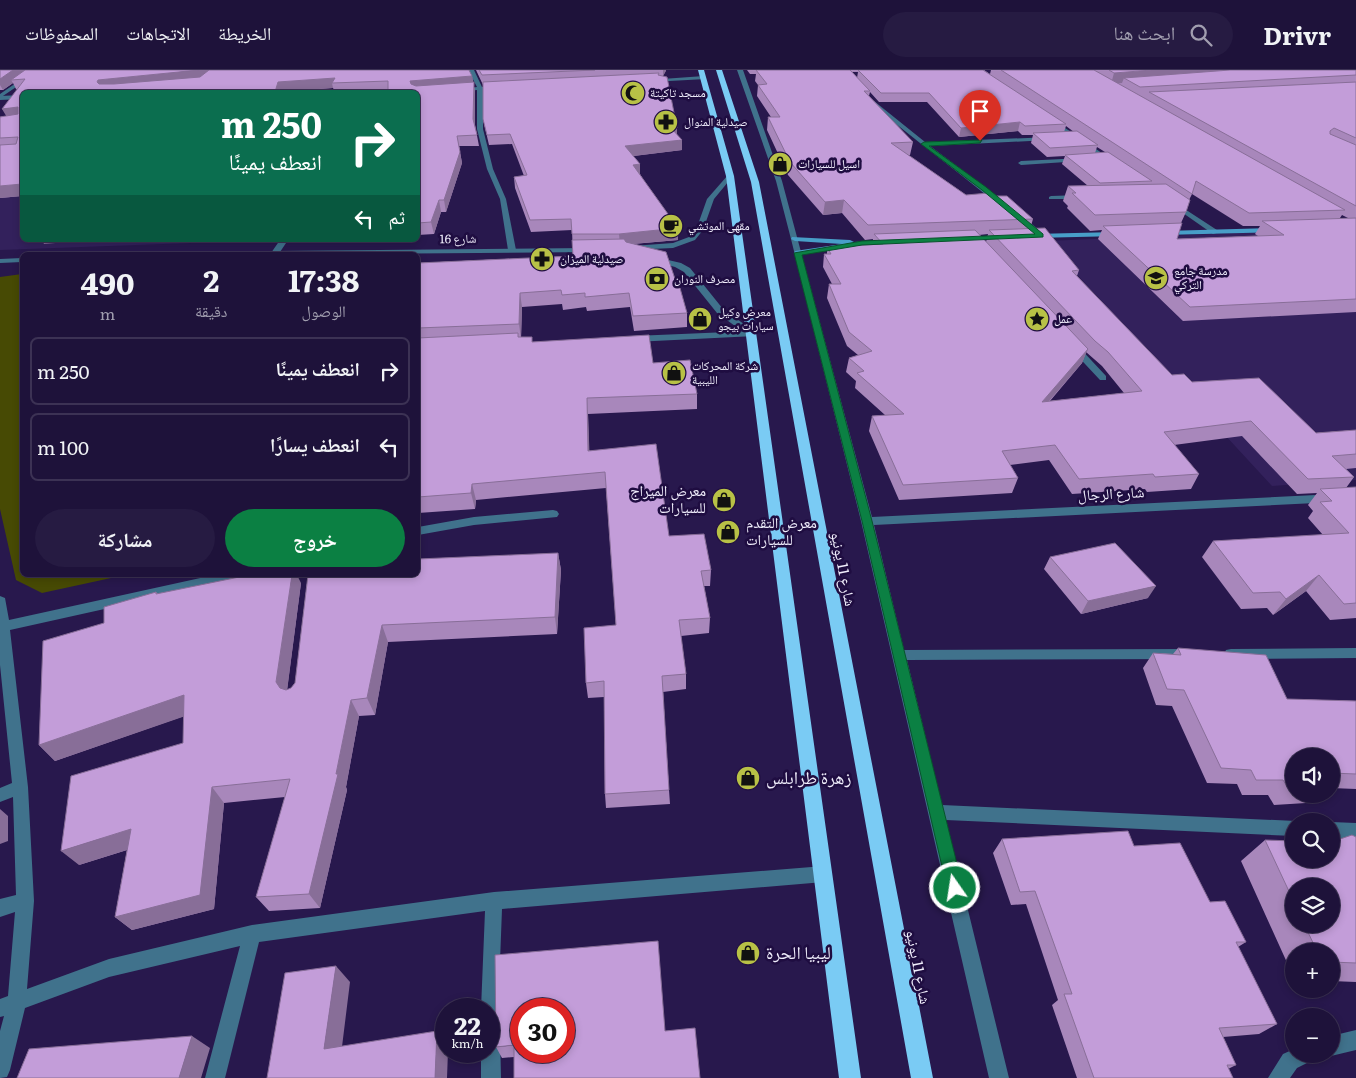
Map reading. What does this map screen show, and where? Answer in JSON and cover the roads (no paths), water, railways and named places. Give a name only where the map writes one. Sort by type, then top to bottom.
[{"type":"highway","name":"شارع 11 يونيو","points":[[719,70],[754,182],[922,1078]]},
{"type":"highway","points":[[703,74],[730,176],[850,1078]]},
{"type":"main road","points":[[1151,233],[1283,230]]},
{"type":"main road","points":[[1022,236],[1124,234]]},
{"type":"main road","points":[[795,239],[812,238],[862,243],[899,242]]},
{"type":"main road","points":[[798,253],[862,243]]},
{"type":"street","points":[[0,97],[38,70]]},
{"type":"street","points":[[471,70],[480,88],[480,129],[490,169],[503,199],[512,250]]},
{"type":"street","points":[[648,80],[703,74]]},
{"type":"street","points":[[746,75],[795,239],[867,521],[999,1078]]},
{"type":"street","points":[[453,90],[508,86]]},
{"type":"street","points":[[0,91],[8,90]]},
{"type":"street","points":[[866,96],[924,144],[984,188],[1041,236]]},
{"type":"street","points":[[0,97],[20,97]]},
{"type":"street","points":[[1042,115],[1121,169]]},
{"type":"street","points":[[1065,137],[1074,136]]},
{"type":"street","points":[[924,144],[1055,138]]},
{"type":"street","points":[[1096,159],[1106,158]]},
{"type":"street","points":[[1021,163],[1087,159]]},
{"type":"street","points":[[730,176],[712,196],[708,203],[704,222],[693,238],[675,245],[620,249],[666,260],[688,270],[709,300],[720,311],[752,334]]},
{"type":"street","points":[[1051,198],[1091,197]]},
{"type":"street","points":[[1168,200],[1216,232]]},
{"type":"street","name":"شارع 16","points":[[420,253],[601,250]]},
{"type":"street","points":[[0,261],[20,260]]},
{"type":"street","points":[[624,340],[752,334]]},
{"type":"street","points":[[1070,343],[1103,378]]},
{"type":"street","name":"شارع الرجال","points":[[867,521],[1356,497]]},
{"type":"street","points":[[420,531],[474,521],[552,514]]},
{"type":"street","points":[[4,626],[227,577]]},
{"type":"street","points":[[0,601],[20,787],[25,901],[17,1001],[0,1070]]},
{"type":"street","points":[[900,655],[1356,653]]},
{"type":"street","points":[[0,795],[20,787]]},
{"type":"street","points":[[937,812],[1285,828]]},
{"type":"street","points":[[1340,830],[1356,831]]},
{"type":"street","points":[[0,1008],[109,968],[252,934],[494,901],[824,874]]},
{"type":"street","points":[[0,908],[25,901]]},
{"type":"street","points":[[491,1078],[490,988],[494,901]]},
{"type":"street","points":[[215,1078],[252,934]]},
{"type":"street","points":[[1340,1044],[1356,1040]]},
{"type":"street","points":[[1278,1078],[1289,1063]]},
{"type":"place","name":"مسجد تاكيتة","points":[[633,93]]},
{"type":"place","name":"صيدلية المنوال","points":[[666,122]]},
{"type":"place","name":"اسيل للسيارات","points":[[780,164]]},
{"type":"place","name":"مقهى الموتشي","points":[[671,226]]},
{"type":"place","name":"صيدلية الميزان","points":[[542,259]]},
{"type":"place","name":"مدرسة جامع التركي","points":[[1156,278]]},
{"type":"place","name":"مصرف النوران","points":[[657,279]]},
{"type":"place","name":"معرض وكيل سيارات بيجو","points":[[700,319]]},
{"type":"place","name":"عمل","points":[[1037,319]]},
{"type":"place","name":"شركة المحركات الليبية","points":[[674,373]]},
{"type":"place","name":"معرض الميراج للسيارات","points":[[724,500]]},
{"type":"place","name":"معرض التقدم للسيارات","points":[[728,532]]},
{"type":"place","name":"زهرة طرابلس","points":[[748,778]]},
{"type":"place","name":"ليبيا الحرة","points":[[748,953]]}]
